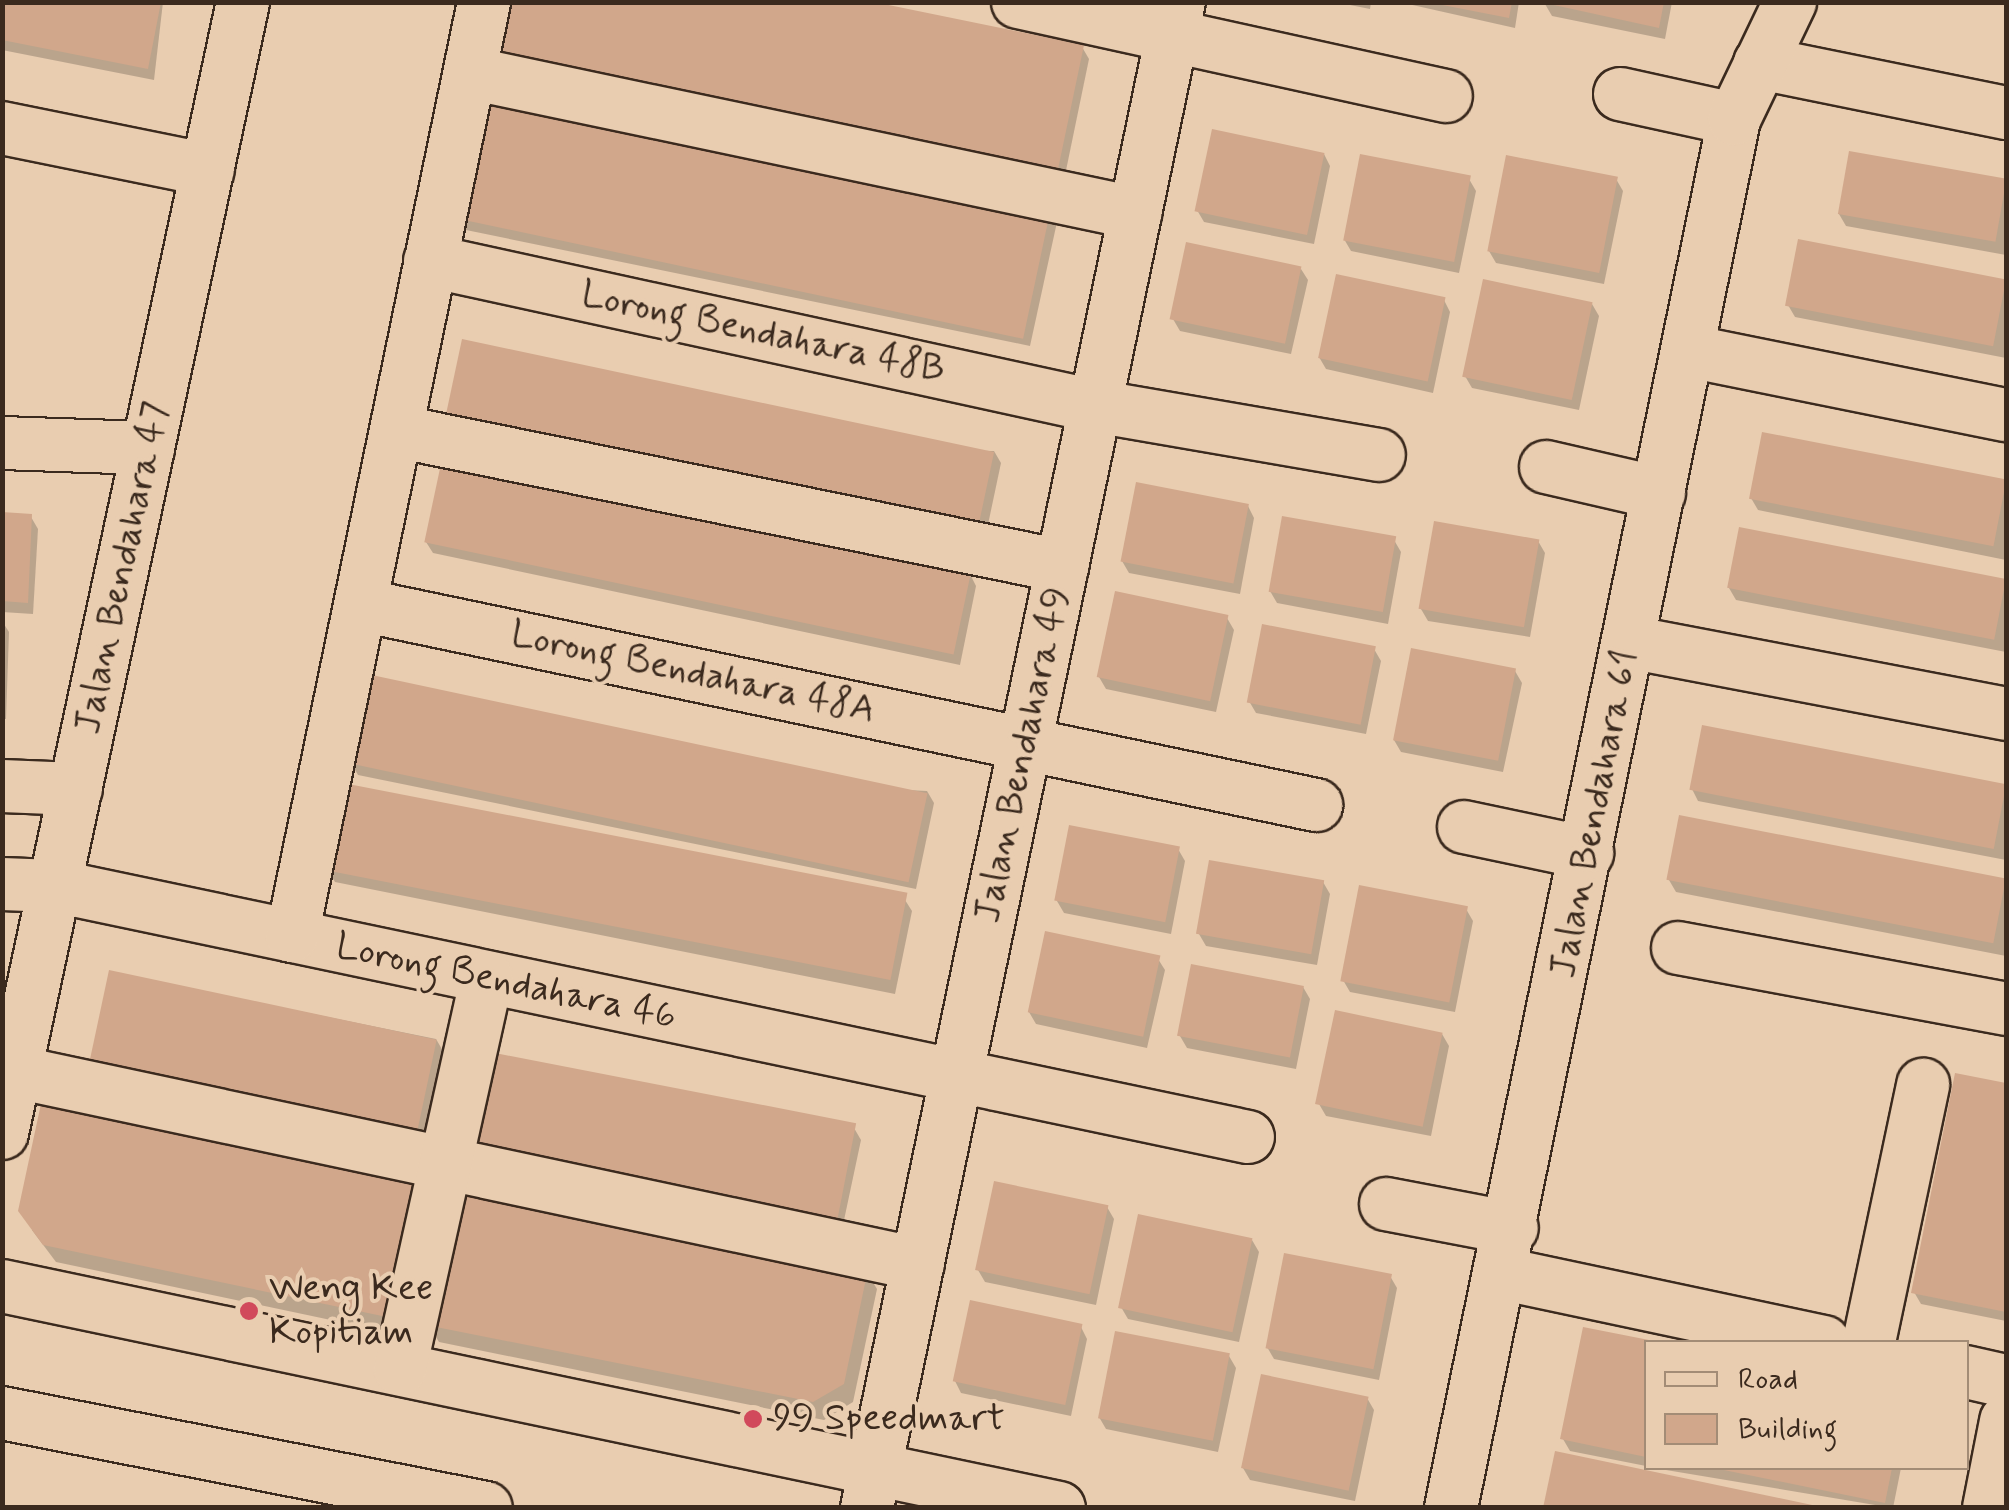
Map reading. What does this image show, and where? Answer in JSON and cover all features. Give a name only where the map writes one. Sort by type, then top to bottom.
[{"type":"street","name":"Jalan Bendahara 47","points":[[2,1134],[244,2]]},
{"type":"street","points":[[292,936],[484,2]]},
{"type":"street","points":[[1018,2],[1175,20],[1446,96]]},
{"type":"street","name":"Jalan Bendahara 61","points":[[1450,1508],[1508,1251],[1734,119],[1790,2]]},
{"type":"street","name":"Jalan Bendahara 49","points":[[871,1487],[1175,20]]},
{"type":"street","points":[[1760,63],[2006,112]]},
{"type":"street","points":[[470,73],[1135,213]]},
{"type":"street","points":[[1620,94],[1734,119]]},
{"type":"street","points":[[2,128],[208,170]]},
{"type":"street","name":"Lorong Bendahara 48B","points":[[430,261],[1095,406],[1378,454]]},
{"type":"street","points":[[1688,350],[2006,415]]},
{"type":"street","points":[[396,431],[1062,566]]},
{"type":"street","points":[[2,443],[148,448]]},
{"type":"street","points":[[1546,467],[1659,493]]},
{"type":"street","name":"Lorong Bendahara 48A","points":[[361,605],[1316,804]]},
{"type":"street","points":[[1630,642],[2006,714]]},
{"type":"street","points":[[2,786],[76,788]]},
{"type":"street","points":[[1464,827],[1587,853]]},
{"type":"street","name":"Lorong Bendahara 46","points":[[2,884],[55,886],[1248,1137]]},
{"type":"street","points":[[1678,948],[2006,1010]]},
{"type":"street","points":[[400,1369],[487,978]]},
{"type":"street","points":[[16,1072],[445,1167],[918,1264]]},
{"type":"street","points":[[1869,1340],[1924,1084]]},
{"type":"street","points":[[1386,1204],[1508,1251],[1817,1340]]},
{"type":"street","points":[[2,1286],[400,1369],[871,1487],[1058,1508]]},
{"type":"street","points":[[1969,1373],[2006,1381]]},
{"type":"street","points":[[2,1413],[486,1508]]},
{"type":"street","points":[[1989,1508],[2006,1421]]},
{"type":"building","points":[[2,2],[161,2],[148,69],[2,40]]},
{"type":"building","points":[[509,2],[874,2],[1084,45],[1057,174],[497,61]]},
{"type":"building","points":[[1427,2],[1512,2],[1509,18]]},
{"type":"building","points":[[1540,2],[1664,2],[1659,28]]},
{"type":"building","points":[[483,90],[1050,211],[1023,339],[456,218]]},
{"type":"building","points":[[1212,129],[1324,153],[1307,235],[1195,211]]},
{"type":"building","points":[[1849,151],[2006,179],[1995,242],[1838,214]]},
{"type":"building","points":[[1360,154],[1471,176],[1454,262],[1343,240]]},
{"type":"building","points":[[1506,155],[1618,177],[1599,273],[1487,251]]},
{"type":"building","points":[[1798,239],[2006,279],[1993,346],[1785,306]]},
{"type":"building","points":[[1186,242],[1301,267],[1285,344],[1170,319]]},
{"type":"building","points":[[1336,274],[1446,297],[1428,381],[1318,358]]},
{"type":"building","points":[[1483,279],[1593,302],[1572,400],[1462,377]]},
{"type":"building","points":[[462,339],[994,452],[974,545],[442,432]]},
{"type":"building","points":[[1762,432],[2006,479],[1993,546],[1749,499]]},
{"type":"building","points":[[442,459],[971,571],[954,655],[424,542]]},
{"type":"building","points":[[1136,482],[1249,504],[1233,583],[1121,562]]},
{"type":"building","points":[[2,512],[32,514],[28,603],[2,601]]},
{"type":"building","points":[[1282,516],[1396,536],[1383,612],[1269,592]]},
{"type":"building","points":[[1434,521],[1539,540],[1524,627],[1419,609]]},
{"type":"building","points":[[1739,527],[2006,579],[1994,640],[1727,588]]},
{"type":"building","points":[[1115,591],[1228,615],[1210,701],[1097,677]]},
{"type":"building","points":[[1262,624],[1376,646],[1361,725],[1247,703]]},
{"type":"building","points":[[1411,648],[1516,668],[1498,761],[1393,740]]},
{"type":"building","points":[[367,674],[927,793],[909,882],[348,763]]},
{"type":"building","points":[[1702,725],[2006,784],[1994,849],[1689,790]]},
{"type":"building","points":[[343,783],[907,893],[890,980],[326,870]]},
{"type":"building","points":[[1679,815],[2006,879],[1993,943],[1666,880]]},
{"type":"building","points":[[1069,825],[1180,847],[1165,922],[1054,901]]},
{"type":"building","points":[[1209,860],[1324,880],[1311,954],[1196,934]]},
{"type":"building","points":[[1359,885],[1468,906],[1449,1002],[1340,981]]},
{"type":"building","points":[[1045,931],[1160,956],[1143,1037],[1028,1012]]},
{"type":"building","points":[[1191,964],[1304,986],[1290,1058],[1177,1036]]},
{"type":"building","points":[[109,970],[437,1040],[414,1147],[86,1078]]},
{"type":"building","points":[[1335,1010],[1443,1033],[1423,1127],[1315,1104]]},
{"type":"building","points":[[490,1052],[856,1123],[836,1226],[470,1155]]},
{"type":"building","points":[[1955,1073],[2006,1083],[2006,1312],[1911,1293]]},
{"type":"building","points":[[42,1099],[417,1178],[387,1317],[43,1245],[18,1211]]},
{"type":"building","points":[[994,1181],[1108,1205],[1090,1294],[975,1270]]},
{"type":"building","points":[[454,1185],[868,1269],[844,1384],[813,1402],[426,1325]]},
{"type":"building","points":[[1138,1214],[1252,1238],[1232,1332],[1118,1308]]},
{"type":"building","points":[[1284,1253],[1392,1274],[1373,1369],[1265,1348]]},
{"type":"building","points":[[970,1300],[1082,1324],[1065,1405],[953,1381]]},
{"type":"building","points":[[1583,1327],[1649,1340],[1644,1340],[1644,1457],[1560,1439]]},
{"type":"building","points":[[1115,1331],[1230,1353],[1213,1441],[1098,1418]]},
{"type":"building","points":[[1261,1374],[1369,1397],[1349,1491],[1241,1468]]},
{"type":"building","points":[[1555,1451],[1817,1506],[1817,1508],[1543,1508]]},
{"type":"building","points":[[1724,1470],[1892,1470],[1885,1503]]},
{"type":"place","name":"Weng Kee Kopitiam","points":[[249,1311]]},
{"type":"place","name":"99 Speedmart","points":[[753,1419]]}]
